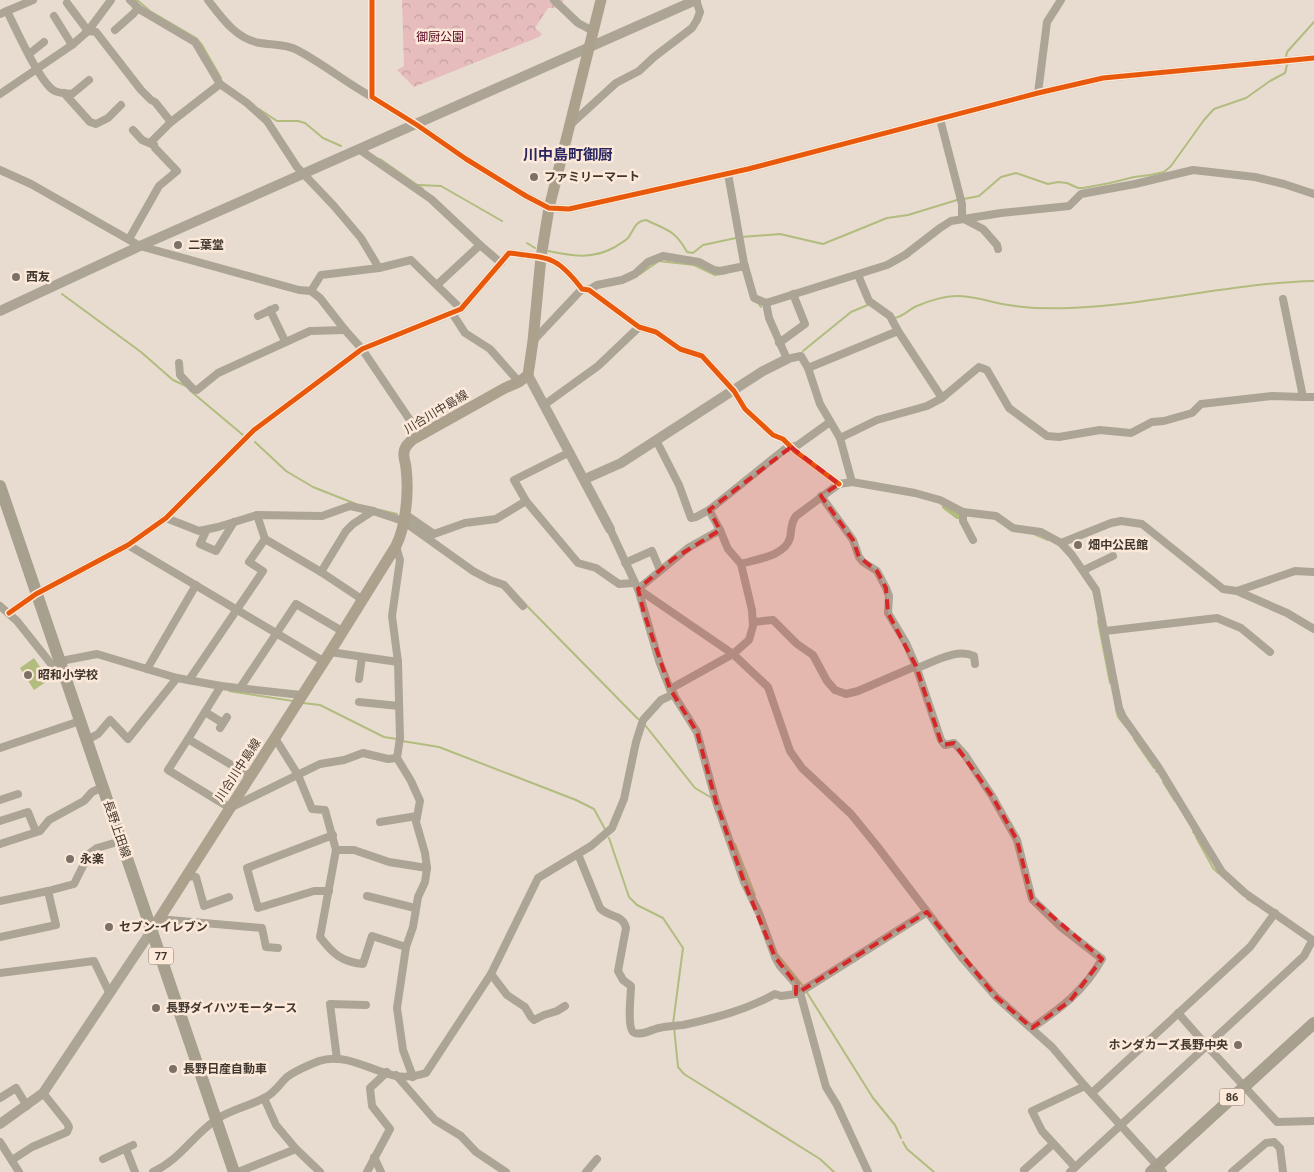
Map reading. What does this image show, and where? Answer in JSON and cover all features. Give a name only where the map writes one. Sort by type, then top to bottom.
[{"type":"main road","points":[[523,378],[533,341],[541,257],[549,208],[601,0]]},
{"type":"main road","name":"川合川中島線","points":[[155,924],[396,546],[404,518],[406,470],[404,454],[406,447],[420,435],[523,378]]},
{"type":"main road","name":"長野上田線","points":[[0,486],[121,841],[155,924],[234,1172]]},
{"type":"main road","name":"86","points":[[1157,1170],[1244,1086],[1313,1024]]},
{"type":"street","points":[[33,0],[4,13],[37,68],[53,90],[64,93],[72,94],[89,80]]},
{"type":"street","points":[[0,94],[72,45],[88,31],[111,0]]},
{"type":"street","points":[[130,0],[138,8],[195,42],[220,84],[247,103],[267,121],[297,167],[361,238],[379,268]]},
{"type":"street","points":[[208,0],[229,26],[241,36],[260,43],[277,44],[296,49],[354,88],[417,125],[466,159],[526,196],[549,208],[568,209],[728,174],[1038,93],[1103,78],[1314,58]]},
{"type":"street","points":[[372,0],[372,97]]},
{"type":"street","points":[[554,0],[578,23],[593,31]]},
{"type":"street","points":[[0,311],[140,246],[696,0],[700,12],[692,28],[639,71],[616,83],[570,126]]},
{"type":"street","points":[[1038,93],[1046,22],[1062,0]]},
{"type":"street","points":[[67,3],[88,31],[96,32],[141,90],[150,100],[155,102],[171,122]]},
{"type":"street","points":[[115,30],[138,8]]},
{"type":"street","points":[[54,16],[72,45]]},
{"type":"street","points":[[29,54],[44,42]]},
{"type":"street","points":[[128,239],[159,186],[177,172],[155,148],[152,141],[171,122],[220,84]]},
{"type":"street","points":[[64,93],[90,122],[96,124],[108,118],[121,105]]},
{"type":"street","points":[[940,119],[962,204],[962,218]]},
{"type":"street","points":[[133,130],[142,140],[154,145]]},
{"type":"street","points":[[360,150],[424,193],[501,262]]},
{"type":"street","points":[[0,170],[31,184],[140,246],[299,290],[311,291],[320,298],[362,349],[420,435]]},
{"type":"street","points":[[728,174],[745,266],[754,298],[766,303],[858,275],[887,264],[905,255],[951,221],[962,218],[1069,206],[1081,194],[1135,184],[1193,170],[1255,177],[1314,194]]},
{"type":"street","points":[[962,218],[983,229],[997,245],[998,249]]},
{"type":"street","points":[[438,284],[480,245]]},
{"type":"street","points":[[9,613],[36,594],[128,545],[166,518],[254,430],[362,349],[461,309],[509,253],[554,260],[562,265],[585,289],[639,326],[656,332],[680,349],[702,356],[734,391],[745,408],[773,434],[783,439],[795,451],[839,484]]},
{"type":"street","points":[[533,341],[585,289],[622,280],[635,274],[648,262],[663,256],[699,262],[720,271],[745,266]]},
{"type":"street","points":[[311,291],[321,275],[379,268],[411,260],[438,284],[461,309]]},
{"type":"street","points":[[858,275],[870,301],[890,316],[942,398]]},
{"type":"street","points":[[779,343],[805,324],[793,294]]},
{"type":"street","points":[[1283,299],[1303,397]]},
{"type":"street","points":[[766,303],[768,318],[787,360]]},
{"type":"street","points":[[258,316],[273,309],[285,341]]},
{"type":"street","points":[[452,313],[465,333],[490,349],[523,378],[544,405],[610,528],[636,586],[659,661],[672,691],[697,732],[716,802],[744,882],[759,913],[775,957],[780,966],[796,984],[826,1087],[837,1105],[868,1172]]},
{"type":"street","points":[[544,405],[598,366],[639,326]]},
{"type":"street","points":[[180,363],[180,375],[193,389],[197,390],[218,373],[310,330],[345,330]]},
{"type":"street","points":[[808,368],[898,331]]},
{"type":"street","points":[[585,479],[621,463],[762,371],[801,356],[808,368],[820,404],[840,438],[852,482]]},
{"type":"street","points":[[840,438],[878,420],[928,406],[942,398],[979,367],[987,370],[1009,408],[1047,436],[1059,437],[1100,430],[1131,432],[1152,422],[1164,421],[1192,413],[1201,404],[1272,396],[1314,397]]},
{"type":"street","points":[[656,440],[679,485],[691,518],[709,510],[785,449],[798,445],[830,422]]},
{"type":"street","points":[[570,452],[514,480],[526,501],[578,563],[596,568],[619,584],[636,586],[733,654],[768,687],[790,751],[802,768],[851,814],[963,959],[996,997],[1052,1047],[1157,1170]]},
{"type":"street","points":[[741,564],[779,552],[787,547],[792,521],[796,516],[839,484],[852,482],[915,493],[940,500],[963,512],[996,516],[1013,528],[1041,532],[1061,544],[1084,570],[1096,590],[1119,708],[1123,717],[1164,776],[1216,865],[1245,893],[1313,941],[1304,956],[1072,1170],[1042,1131],[1032,1111],[1085,1086]]},
{"type":"street","points":[[821,496],[854,540],[859,557],[877,571],[889,596],[888,613],[906,643],[941,740],[945,745],[954,743],[992,796],[1017,840],[1032,899],[1061,927],[1102,959],[1070,1001],[1032,1028]]},
{"type":"street","points":[[166,518],[199,531],[206,531],[258,515],[322,516],[350,506],[404,518],[434,534],[464,523],[496,519],[526,501]]},
{"type":"street","points":[[152,1172],[165,1166],[181,1153],[216,1119],[264,1098],[277,1090],[286,1078],[319,1061],[328,1059],[363,1063],[396,1076],[412,1077],[426,1073],[491,974],[538,878],[592,846],[612,828],[624,799],[636,742],[643,720],[672,691],[733,654],[749,640],[753,622],[741,564],[728,549],[709,510]]},
{"type":"street","points":[[321,572],[346,531],[373,511]]},
{"type":"street","points":[[963,512],[963,521],[973,540]]},
{"type":"street","points":[[258,515],[265,539],[321,572],[362,600]]},
{"type":"street","points":[[404,518],[473,571],[504,586],[523,606]]},
{"type":"street","points":[[1061,544],[1111,523],[1121,521],[1142,524],[1223,589],[1237,591],[1287,612],[1314,629]]},
{"type":"street","points":[[206,531],[200,544],[216,551],[234,522]]},
{"type":"street","points":[[636,586],[688,548],[720,530]]},
{"type":"street","points":[[189,680],[263,571],[249,562],[265,539]]},
{"type":"street","points":[[128,545],[323,661]]},
{"type":"street","points":[[396,546],[400,560],[392,616],[398,662],[400,738],[397,758],[420,801],[416,822],[425,853],[427,868],[425,882],[415,908],[413,928],[406,947],[397,1008],[402,1050],[412,1077]]},
{"type":"street","points":[[625,563],[652,551],[660,570]]},
{"type":"street","points":[[1084,570],[1113,556]]},
{"type":"street","points":[[1237,591],[1295,571],[1314,572]]},
{"type":"street","points":[[147,668],[196,584]]},
{"type":"street","points":[[240,688],[296,604],[342,631]]},
{"type":"street","points":[[0,606],[9,613],[52,665],[61,661],[97,654],[177,678],[221,686],[301,696]]},
{"type":"street","points":[[1105,632],[1217,618],[1241,628],[1270,652]]},
{"type":"street","points":[[753,622],[773,620],[797,644],[813,655],[831,686],[835,690],[846,694],[858,691],[916,667],[959,653],[968,653],[974,656],[975,664]]},
{"type":"street","points":[[330,652],[398,662]]},
{"type":"street","points":[[359,679],[362,657]]},
{"type":"street","points":[[87,740],[98,734],[110,720],[128,739],[177,678]]},
{"type":"street","points":[[221,686],[168,770],[230,808],[320,764],[344,760],[364,753],[388,760],[397,758]]},
{"type":"street","points":[[359,702],[399,706]]},
{"type":"street","points":[[205,712],[223,723]]},
{"type":"street","points":[[0,748],[80,721]]},
{"type":"street","points":[[275,738],[298,775],[312,809],[325,810],[333,835],[336,850],[320,937],[338,957],[349,963],[363,964],[372,936],[406,947]]},
{"type":"street","points":[[188,739],[250,776]]},
{"type":"street","points":[[0,844],[40,831],[49,820],[84,801],[92,792],[103,787]]},
{"type":"street","points":[[0,800],[18,794]]},
{"type":"street","points":[[0,821],[28,812],[36,832]]},
{"type":"street","points":[[380,822],[417,816]]},
{"type":"street","points":[[329,891],[314,891],[258,908],[247,868],[333,835]]},
{"type":"street","points":[[0,901],[74,884],[89,854],[97,848],[121,841]]},
{"type":"street","points":[[336,850],[354,850],[389,862],[427,868]]},
{"type":"street","points":[[578,854],[600,908],[605,913],[621,918],[625,922],[626,928],[618,971],[623,980],[631,986],[630,1018],[632,1030],[638,1034],[737,1012],[758,1004],[775,994],[781,996],[798,993],[926,912]]},
{"type":"street","points":[[187,876],[196,877],[204,906],[229,897]]},
{"type":"street","points":[[0,937],[56,925],[48,891]]},
{"type":"street","points":[[367,896],[415,908]]},
{"type":"street","points":[[1092,1093],[1250,947],[1275,913]]},
{"type":"street","points":[[1,1122],[27,1106],[43,1093],[155,924],[262,928],[266,947],[278,948]]},
{"type":"street","points":[[0,973],[94,961],[109,992]]},
{"type":"street","points":[[491,974],[507,995],[525,1007],[534,1020],[557,1011],[564,1006]]},
{"type":"street","points":[[337,1060],[330,1004],[366,1005]]},
{"type":"street","points":[[1178,1013],[1278,1122],[1314,1121]]},
{"type":"street","points":[[367,1172],[390,1130],[372,1106],[370,1088],[387,1072]]},
{"type":"street","points":[[396,1076],[435,1120],[461,1136],[476,1152],[506,1172]]},
{"type":"street","points":[[0,1098],[16,1088],[27,1106]]},
{"type":"street","points":[[12,1160],[32,1147],[67,1132],[69,1127],[43,1093]]},
{"type":"street","points":[[264,1098],[276,1125],[296,1149],[320,1172]]},
{"type":"street","points":[[0,1142],[20,1172]]},
{"type":"street","points":[[1232,1172],[1266,1142],[1274,1142],[1280,1148],[1283,1172]]},
{"type":"street","points":[[1024,1170],[1053,1144]]},
{"type":"street","points":[[103,1159],[129,1147],[135,1172]]},
{"type":"street","points":[[238,1172],[296,1149]]},
{"type":"street","points":[[374,1157],[381,1172]]},
{"type":"street","points":[[586,1172],[597,1159]]},
{"type":"highlighted area","points":[[791,447],[839,484],[821,496],[853,540],[859,557],[877,571],[886,588],[888,613],[916,666],[942,745],[954,743],[992,796],[1017,840],[1032,899],[1102,959],[1070,1001],[1032,1028],[996,997],[927,912],[796,994],[796,984],[775,957],[744,882],[716,802],[697,732],[670,689],[644,613],[638,589],[673,559],[720,530],[709,510]]},
{"type":"green space","name":"御厨公園","points":[[402,0],[564,0],[558,8],[548,8],[535,28],[542,34],[539,37],[414,87],[397,70],[404,66]]},
{"type":"shaded area","points":[[34,658],[49,680],[34,690],[20,668]]},
{"type":"waterway","points":[[137,0],[150,11],[196,38],[221,78]]},
{"type":"waterway","points":[[1286,57],[1287,52],[1314,22]]},
{"type":"waterway","points":[[964,199],[979,196],[1001,177],[1016,173],[1048,184],[1067,183],[1083,188],[1164,172],[1171,166],[1214,109],[1246,98],[1285,73],[1287,65]]},
{"type":"waterway","points":[[259,109],[277,121],[305,123],[323,138],[341,146]]},
{"type":"waterway","points":[[380,159],[423,189]]},
{"type":"waterway","points":[[418,185],[441,186],[502,221]]},
{"type":"waterway","points":[[741,237],[780,234],[823,244],[887,218],[908,215],[957,200]]},
{"type":"waterway","points":[[548,251],[582,256],[598,254],[625,241],[637,224],[646,220],[674,235],[687,252],[693,253],[703,245],[736,238]]},
{"type":"waterway","points":[[527,243],[535,248]]},
{"type":"waterway","points":[[640,274],[659,261],[694,265],[715,275],[727,273]]},
{"type":"waterway","points":[[894,318],[900,317],[914,307],[926,302],[952,296],[969,297],[1019,306],[1070,308],[1131,303],[1253,286],[1314,281]]},
{"type":"waterway","points":[[62,294],[141,352],[173,380],[186,386]]},
{"type":"waterway","points":[[758,303],[761,307]]},
{"type":"waterway","points":[[803,351],[851,312],[870,304]]},
{"type":"waterway","points":[[193,393],[243,435]]},
{"type":"waterway","points":[[255,442],[286,471],[313,487],[356,504]]},
{"type":"waterway","points":[[946,506],[958,515]]},
{"type":"waterway","points":[[380,510],[397,514]]},
{"type":"waterway","points":[[1036,535],[1048,540]]},
{"type":"waterway","points":[[526,605],[638,719]]},
{"type":"waterway","points":[[1098,621],[1110,683]]},
{"type":"waterway","points":[[229,691],[293,701]]},
{"type":"waterway","points":[[303,703],[320,705],[384,737],[397,739]]},
{"type":"waterway","points":[[1116,710],[1118,717],[1126,727]]},
{"type":"waterway","points":[[645,725],[695,788],[712,798]]},
{"type":"waterway","points":[[1134,739],[1154,768]]},
{"type":"waterway","points":[[402,741],[439,747],[576,800],[594,809],[606,831]]},
{"type":"waterway","points":[[1163,782],[1175,801]]},
{"type":"waterway","points":[[1196,837],[1213,868],[1218,873]]},
{"type":"waterway","points":[[609,838],[629,897],[637,905],[663,918],[683,948],[673,1024]]},
{"type":"waterway","points":[[735,844],[755,895]]},
{"type":"waterway","points":[[1247,899],[1255,904]]},
{"type":"waterway","points":[[778,955],[803,986]]},
{"type":"waterway","points":[[806,991],[873,1098],[895,1125],[901,1138]]},
{"type":"waterway","points":[[674,1027],[678,1067],[684,1074],[820,1159],[834,1172]]},
{"type":"waterway","points":[[903,1142],[907,1149],[934,1172]]},
{"type":"cycle path","points":[[372,0],[372,97],[466,159],[549,208],[569,209],[748,169],[1038,93],[1103,78],[1314,58]]},
{"type":"cycle path","points":[[9,613],[36,594],[128,545],[166,518],[254,430],[362,349],[461,309],[509,253],[551,260],[565,270],[582,289],[589,290],[639,327],[656,332],[680,349],[702,356],[734,391],[745,409],[773,435],[783,439],[795,451],[839,484]]},
{"type":"place","name":"ファミリーマート","points":[[534,177]]},
{"type":"place","name":"二葉堂","points":[[178,245]]},
{"type":"place","name":"西友","points":[[16,277]]},
{"type":"place","name":"畑中公民館","points":[[1078,545]]},
{"type":"place","name":"昭和小学校","points":[[28,675]]},
{"type":"place","name":"永楽","points":[[70,859]]},
{"type":"place","name":"セブン-イレブン","points":[[109,927]]},
{"type":"place","name":"長野ダイハツモータース","points":[[156,1008]]},
{"type":"place","name":"ホンダカーズ長野中央","points":[[1238,1045]]},
{"type":"place","name":"長野日産自動車","points":[[173,1069]]},
{"type":"district","name":"川中島町御厨","points":[[568,155]]}]
